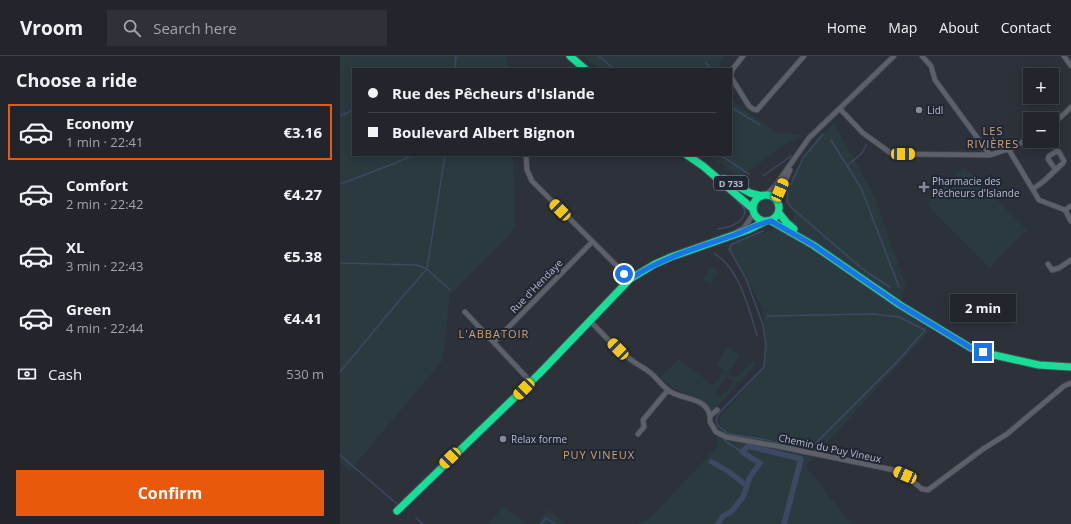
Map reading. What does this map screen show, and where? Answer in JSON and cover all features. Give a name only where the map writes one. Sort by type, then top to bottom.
[{"type":"main road","points":[[570,56],[584,68]]},
{"type":"main road","name":"D 733","points":[[688,156],[754,211]]},
{"type":"main road","name":"D 733","points":[[702,166],[744,190],[764,196]]},
{"type":"main road","points":[[397,511],[433,474],[473,439],[531,382],[630,279],[671,257],[730,237],[769,221],[776,217],[779,213],[780,207],[777,201],[770,196],[764,196],[756,201],[754,211],[759,219],[769,221],[813,245]]},
{"type":"main road","points":[[779,213],[787,223],[813,245],[900,305],[971,348],[994,356],[1039,365],[1060,367],[1071,366]]},
{"type":"street","points":[[732,70],[743,56]]},
{"type":"street","points":[[732,78],[749,106],[757,110],[804,56]]},
{"type":"street","points":[[764,196],[775,186],[809,138],[894,56]]},
{"type":"street","points":[[922,56],[931,66],[935,80],[990,155]]},
{"type":"street","points":[[1064,56],[1071,66]]},
{"type":"street","points":[[1059,118],[1071,108]]},
{"type":"street","points":[[840,109],[863,134],[892,154],[990,155],[1009,150],[1023,141]]},
{"type":"street","points":[[1009,150],[1039,200],[1065,210],[1071,221]]},
{"type":"street","points":[[526,156],[527,170],[532,181],[630,279]]},
{"type":"street","points":[[777,201],[780,190],[797,156]]},
{"type":"street","points":[[1032,189],[1044,181],[1055,169]]},
{"type":"street","points":[[1065,210],[1071,206]]},
{"type":"street","points":[[730,237],[744,228],[754,211]]},
{"type":"street","name":"Rue d'Hendaye","points":[[494,342],[592,242]]},
{"type":"street","points":[[1048,264],[1052,270],[1059,268],[1071,260]]},
{"type":"street","points":[[465,312],[531,382]]},
{"type":"street","points":[[590,321],[618,349],[649,371],[668,390],[643,420],[644,427],[638,434]]},
{"type":"street","name":"Chemin du Puy Vineux","points":[[668,390],[700,402],[709,411],[710,422],[713,428],[716,432],[724,436],[894,470],[905,475],[922,489],[928,490],[983,449],[1007,434],[1064,386],[1071,383]]},
{"type":"street","points":[[710,416],[716,410]]},
{"type":"shaded area","points":[[340,56],[507,56],[508,68],[352,68],[352,156],[513,156],[516,228],[450,295],[443,360],[350,471],[340,462]]},
{"type":"shaded area","points":[[584,56],[723,56],[719,68],[598,68]]},
{"type":"shaded area","points":[[732,99],[775,132],[804,136],[782,146],[740,178],[709,156],[732,156]]},
{"type":"shaded area","points":[[834,123],[874,195],[906,286],[898,308],[930,330],[806,466],[851,524],[637,524],[650,518],[716,448],[720,417],[764,367],[764,310],[726,245],[779,228],[795,217],[782,191],[811,147]]},
{"type":"shaded area","points":[[964,166],[1027,230],[989,268],[926,204]]},
{"type":"shaded area","points":[[762,198],[770,198],[775,203],[773,214],[770,216],[762,216],[757,211],[757,203]]},
{"type":"shaded area","points":[[711,266],[719,271],[710,284],[702,279]]},
{"type":"shaded area","points":[[728,347],[740,355],[728,373],[716,365]]},
{"type":"shaded area","points":[[679,359],[713,385],[723,372],[736,378],[751,362],[757,363],[741,381],[736,383],[726,377],[715,393],[719,397],[729,389],[732,382],[736,386],[715,409],[712,409],[701,400],[674,389],[660,377]]},
{"type":"shaded area","points":[[503,506],[527,524],[489,524]]},
{"type":"shaded area","points":[[549,509],[565,524],[536,524]]},
{"type":"waterway","points":[[455,68],[456,56]]},
{"type":"waterway","points":[[599,56],[613,68]]},
{"type":"waterway","points":[[706,63],[711,68]]},
{"type":"waterway","points":[[732,108],[760,125]]},
{"type":"waterway","points":[[340,116],[352,110]]},
{"type":"waterway","points":[[823,134],[803,158],[788,191],[787,202],[801,216],[865,271],[890,287]]},
{"type":"waterway","points":[[831,140],[861,188],[899,287]]},
{"type":"waterway","points":[[847,166],[862,153],[866,145]]},
{"type":"waterway","points":[[340,184],[411,156]]},
{"type":"waterway","points":[[340,372],[427,269],[445,156]]},
{"type":"waterway","points":[[722,156],[749,174]]},
{"type":"waterway","points":[[763,176],[791,156]]},
{"type":"waterway","points":[[718,229],[734,225],[743,217],[745,213],[744,208],[736,200]]},
{"type":"waterway","points":[[763,231],[732,244],[729,249],[746,279],[763,325],[766,345],[764,367],[719,413],[716,420],[718,426],[729,434],[762,439],[798,448]]},
{"type":"waterway","points":[[715,254],[731,269],[737,279],[747,302],[757,335]]},
{"type":"waterway","points":[[340,263],[417,265],[427,269],[450,290]]},
{"type":"waterway","points":[[767,316],[872,314],[899,317],[925,330],[897,362],[811,448]]},
{"type":"waterway","points":[[725,431],[725,441],[742,452]]},
{"type":"waterway","points":[[718,524],[723,516],[731,512],[743,497],[750,477],[760,463],[742,452],[748,446],[801,459],[784,524]]},
{"type":"waterway","points":[[340,455],[397,504]]},
{"type":"waterway","points":[[712,462],[729,472],[747,486]]},
{"type":"waterway","points":[[416,518],[423,524]]},
{"type":"waterway","points":[[541,524],[546,518],[555,524]]},
{"type":"traffic: fast","points":[[570,56],[584,68]]},
{"type":"traffic: fast","points":[[688,156],[703,166],[753,209]]},
{"type":"traffic: fast","points":[[724,179],[750,193],[762,196]]},
{"type":"traffic: fast","points":[[766,195],[775,199],[779,208],[775,217],[766,221],[757,217],[753,208],[757,199],[766,195]]},
{"type":"traffic: fast","points":[[779,213],[794,229]]},
{"type":"traffic: fast","points":[[397,511],[540,373],[630,279],[655,264],[671,257],[748,230],[766,221]]},
{"type":"traffic: fast","points":[[771,221],[813,245],[900,305],[971,348],[994,355],[1039,365],[1071,367]]},
{"type":"place","name":"Lidl","points":[[919,110]]},
{"type":"place","name":"Pharmacie des Pêcheurs d'Islande","points":[[924,187]]},
{"type":"place","name":"Relax forme","points":[[503,439]]},
{"type":"district","name":"LES RIVIÈRES","points":[[993,136]]},
{"type":"district","name":"L'ABBATOIR","points":[[494,333]]},
{"type":"district","name":"PUY VINEUX","points":[[599,454]]},
{"type":"route","points":[[624,274],[630,279],[655,264],[671,257],[771,221],[784,227],[813,245],[900,305],[971,348],[983,352]]}]
